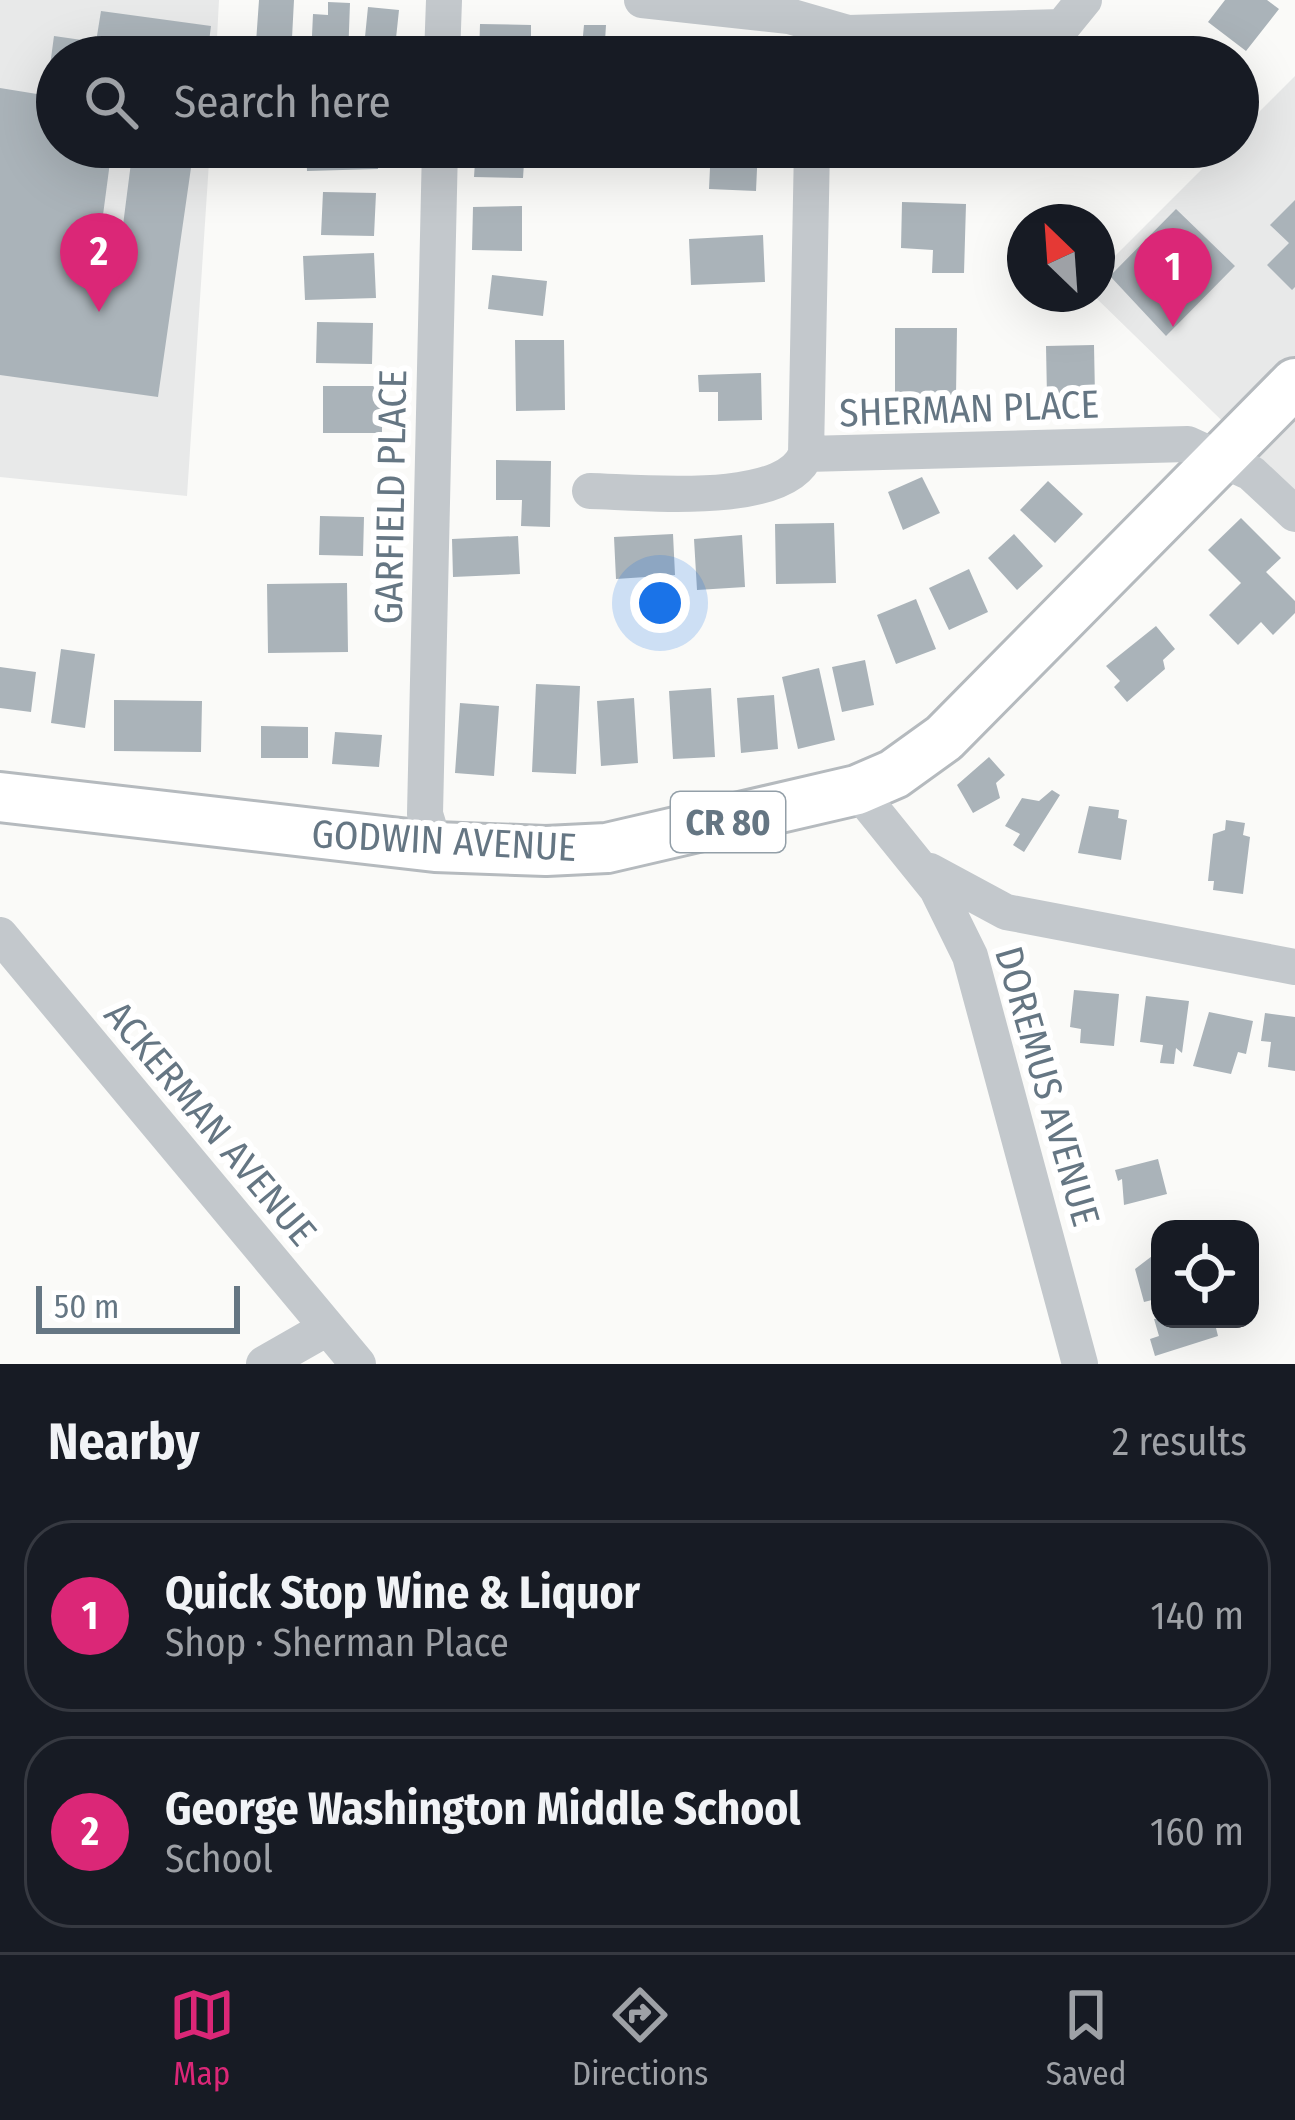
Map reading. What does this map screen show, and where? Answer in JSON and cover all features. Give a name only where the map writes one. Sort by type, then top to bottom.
[{"type":"main road","name":"GODWIN AVENUE","points":[[0,796],[435,847],[607,848],[857,790],[894,774],[944,738],[1295,383]]},
{"type":"street","points":[[443,36],[444,0]]},
{"type":"street","points":[[642,0],[848,33],[1062,27],[1084,0]]},
{"type":"street","name":"GARFIELD PLACE","points":[[435,847],[425,814],[440,168]]},
{"type":"street","name":"SHERMAN PLACE","points":[[812,168],[806,454],[1188,444],[1223,457]]},
{"type":"street","points":[[590,491],[707,493],[776,484],[801,468],[806,454]]},
{"type":"street","points":[[1223,457],[1251,473],[1295,514]]},
{"type":"street","name":"DOREMUS AVENUE","points":[[857,790],[937,889],[970,956],[1080,1364]]},
{"type":"street","points":[[912,858],[952,887],[1006,911],[1295,967]]},
{"type":"street","name":"ACKERMAN AVENUE","points":[[0,935],[358,1364]]},
{"type":"street","points":[[264,1364],[327,1328]]},
{"type":"shaded area","points":[[0,0],[219,0],[217,36],[36,36],[36,168],[209,168],[187,496],[0,477]]},
{"type":"shaded area","points":[[1295,76],[1295,492],[1110,312],[1115,312],[1115,256],[1203,168],[1259,168],[1259,112]]},
{"type":"building","points":[[259,0],[294,0],[292,36],[256,36]]},
{"type":"building","points":[[1225,0],[1267,0],[1279,9],[1258,36],[1226,36],[1208,22]]},
{"type":"building","points":[[328,2],[350,3],[349,36],[312,36],[313,14],[328,15]]},
{"type":"building","points":[[368,7],[399,10],[396,36],[365,36]]},
{"type":"building","points":[[101,11],[211,26],[210,36],[97,36]]},
{"type":"building","points":[[480,24],[531,25],[531,36],[480,36]]},
{"type":"building","points":[[584,25],[606,25],[605,36],[583,36]]},
{"type":"building","points":[[0,88],[36,94],[36,168],[109,168],[101,230],[122,233],[130,168],[191,168],[158,397],[0,375]]},
{"type":"building","points":[[307,168],[378,169],[307,171]]},
{"type":"building","points":[[475,168],[524,168],[523,178],[474,177]]},
{"type":"building","points":[[710,168],[757,168],[756,191],[709,189]]},
{"type":"building","points":[[323,192],[376,193],[374,236],[321,235]]},
{"type":"building","points":[[1295,200],[1292,290],[1267,265],[1289,243],[1270,225]]},
{"type":"building","points":[[902,202],[966,204],[964,273],[932,273],[933,250],[901,248]]},
{"type":"building","points":[[522,206],[522,251],[472,250],[473,207]]},
{"type":"building","points":[[1176,209],[1235,266],[1166,336],[1115,281],[1115,271]]},
{"type":"building","points":[[763,235],[765,282],[691,285],[689,239]]},
{"type":"building","points":[[374,253],[376,298],[305,300],[303,256]]},
{"type":"building","points":[[492,275],[547,281],[543,316],[488,309]]},
{"type":"building","points":[[317,322],[373,323],[372,364],[316,363]]},
{"type":"building","points":[[895,328],[957,328],[956,395],[895,394]]},
{"type":"building","points":[[515,340],[564,340],[565,410],[516,411]]},
{"type":"building","points":[[1094,345],[1095,396],[1047,397],[1046,346]]},
{"type":"building","points":[[761,373],[762,420],[718,421],[718,392],[699,392],[698,375]]},
{"type":"building","points":[[323,386],[382,386],[382,433],[323,433]]},
{"type":"building","points":[[496,460],[551,461],[550,527],[521,526],[522,500],[496,500]]},
{"type":"building","points":[[922,477],[940,513],[903,530],[888,492]]},
{"type":"building","points":[[1048,481],[1083,514],[1055,543],[1020,510]]},
{"type":"building","points":[[320,516],[364,517],[363,556],[319,555]]},
{"type":"building","points":[[1241,518],[1281,558],[1266,572],[1295,601],[1295,613],[1273,635],[1261,622],[1238,645],[1209,615],[1241,583],[1208,550]]},
{"type":"building","points":[[834,523],[836,583],[776,584],[775,524]]},
{"type":"building","points":[[673,534],[675,575],[616,579],[614,537]]},
{"type":"building","points":[[1014,534],[1043,566],[1017,590],[988,558]]},
{"type":"building","points":[[742,535],[745,587],[697,590],[694,539]]},
{"type":"building","points":[[518,536],[520,574],[453,577],[452,539]]},
{"type":"building","points":[[969,569],[988,612],[949,630],[929,588]]},
{"type":"building","points":[[347,583],[348,652],[268,653],[267,584]]},
{"type":"building","points":[[916,599],[936,649],[896,664],[877,615]]},
{"type":"building","points":[[1156,626],[1175,649],[1163,660],[1165,669],[1127,702],[1114,687],[1120,681],[1106,666]]},
{"type":"building","points":[[61,649],[95,654],[85,728],[51,723]]},
{"type":"building","points":[[865,660],[874,705],[842,712],[832,667]]},
{"type":"building","points":[[0,667],[36,672],[31,712],[0,708]]},
{"type":"building","points":[[819,668],[835,740],[798,749],[782,677]]},
{"type":"building","points":[[536,684],[580,686],[576,774],[532,772]]},
{"type":"building","points":[[711,688],[715,757],[673,759],[669,691]]},
{"type":"building","points":[[774,695],[778,749],[741,753],[737,698]]},
{"type":"building","points":[[634,698],[638,763],[601,766],[597,701]]},
{"type":"building","points":[[114,700],[202,701],[201,752],[114,751]]},
{"type":"building","points":[[460,703],[499,706],[494,776],[455,773]]},
{"type":"building","points":[[261,726],[308,727],[308,758],[261,758]]},
{"type":"building","points":[[335,732],[382,735],[379,767],[332,764]]},
{"type":"building","points":[[989,757],[1005,775],[996,783],[1000,798],[973,813],[957,785]]},
{"type":"building","points":[[1052,790],[1060,795],[1024,852],[1013,845],[1020,834],[1005,826],[1022,798],[1039,801]]},
{"type":"building","points":[[1089,806],[1119,810],[1118,818],[1127,820],[1121,860],[1078,853]]},
{"type":"building","points":[[1226,820],[1245,823],[1243,835],[1250,837],[1243,894],[1213,890],[1214,881],[1208,881],[1213,834],[1225,830]]},
{"type":"building","points":[[1074,990],[1119,994],[1114,1046],[1080,1043],[1081,1029],[1070,1027]]},
{"type":"building","points":[[1146,996],[1189,1001],[1182,1053],[1176,1048],[1174,1064],[1160,1063],[1163,1045],[1140,1042]]},
{"type":"building","points":[[1209,1012],[1253,1021],[1246,1054],[1238,1052],[1231,1074],[1193,1066]]},
{"type":"building","points":[[1265,1013],[1295,1017],[1295,1071],[1268,1067],[1271,1042],[1261,1041]]},
{"type":"building","points":[[1158,1159],[1167,1194],[1124,1205],[1122,1179],[1118,1181],[1115,1170]]},
{"type":"building","points":[[1151,1257],[1151,1300],[1144,1302],[1135,1269]]},
{"type":"building","points":[[1157,1328],[1216,1328],[1218,1336],[1155,1356],[1150,1339],[1159,1336]]},
{"type":"place","name":"George Washington Middle School","points":[[99,312]]},
{"type":"place","name":"Quick Stop Wine & Liquor","points":[[1173,327]]}]
